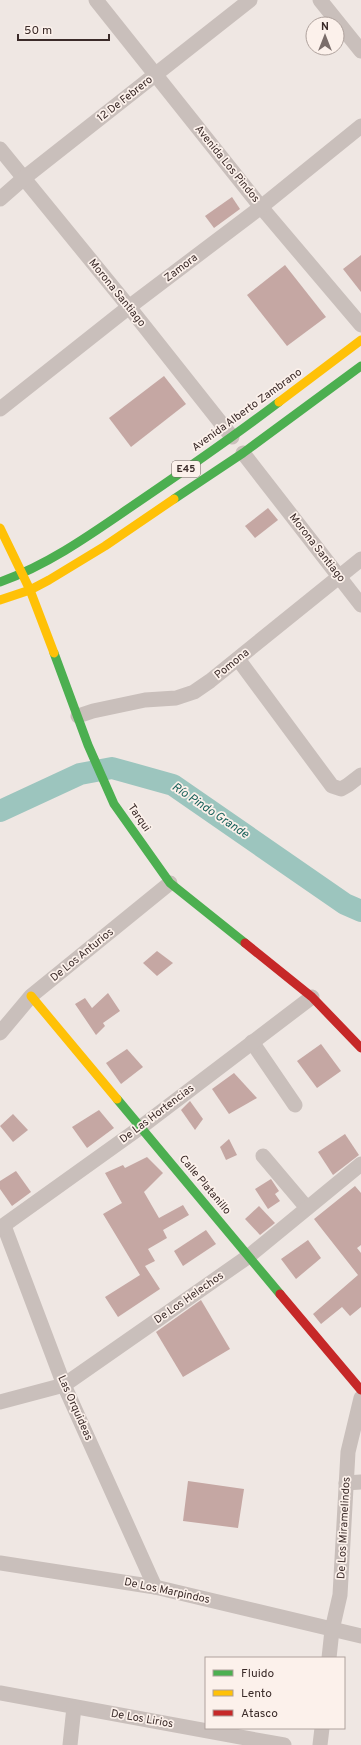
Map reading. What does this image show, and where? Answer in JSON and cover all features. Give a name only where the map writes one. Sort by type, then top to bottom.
[{"type":"main road","name":"Avenida Alberto Zambrano","points":[[0,582],[22,574],[96,531],[232,437],[361,340]]},
{"type":"main road","name":"E45","points":[[0,600],[30,590],[105,546],[243,453],[361,366]]},
{"type":"main road","name":"Tarqui","points":[[0,528],[30,590],[88,745],[114,804],[170,883],[312,997],[361,1048]]},
{"type":"main road","name":"Calle Platanillo","points":[[31,996],[361,1390]]},
{"type":"street","name":"Avenida Los Pindos","points":[[96,0],[261,207],[361,324]]},
{"type":"street","name":"12 De Febrero","points":[[0,199],[24,178],[250,0]]},
{"type":"street","points":[[320,0],[361,51]]},
{"type":"street","name":"Zamora","points":[[0,409],[129,307],[261,207],[361,126]]},
{"type":"street","name":"Morona Santiago","points":[[0,150],[129,307],[232,437]]},
{"type":"street","name":"Morona Santiago","points":[[243,453],[361,605]]},
{"type":"street","name":"Pomona","points":[[78,716],[145,700],[176,698],[194,692],[238,659],[361,559]]},
{"type":"street","points":[[238,659],[332,786],[341,789],[361,775]]},
{"type":"street","name":"De Los Anturios","points":[[0,1032],[31,996],[170,883]]},
{"type":"street","name":"De Las Hortencias","points":[[2,1227],[141,1127],[312,997]]},
{"type":"street","points":[[252,1042],[295,1105]]},
{"type":"street","points":[[263,1156],[307,1208]]},
{"type":"street","name":"De Los Helechos","points":[[0,1402],[64,1385],[249,1256],[361,1164]]},
{"type":"street","name":"Las Orquideas","points":[[2,1227],[64,1385],[155,1587]]},
{"type":"street","name":"De Los Miramelindos","points":[[329,1657],[332,1630],[340,1595],[354,1482],[348,1452],[361,1398]]},
{"type":"street","name":"De Los Marpindos","points":[[0,1563],[155,1587],[332,1630]]},
{"type":"street","points":[[332,1630],[361,1636]]},
{"type":"street","name":"De Los Lirios","points":[[0,1693],[284,1745]]},
{"type":"street","points":[[70,1745],[74,1707]]},
{"type":"street","points":[[320,1745],[322,1729]]},
{"type":"building","points":[[232,197],[240,209],[214,228],[205,216]]},
{"type":"building","points":[[361,255],[361,292],[343,269]]},
{"type":"building","points":[[285,265],[326,317],[287,346],[247,295]]},
{"type":"building","points":[[164,376],[186,404],[131,447],[109,418]]},
{"type":"building","points":[[268,508],[278,520],[255,538],[245,526]]},
{"type":"building","points":[[157,951],[173,963],[157,976],[143,963]]},
{"type":"building","points":[[108,993],[120,1011],[103,1023],[105,1026],[96,1035],[75,1004],[85,998],[92,1008]]},
{"type":"building","points":[[321,1044],[341,1071],[317,1088],[297,1061]]},
{"type":"building","points":[[127,1049],[143,1067],[121,1084],[106,1063]]},
{"type":"building","points":[[234,1073],[257,1098],[229,1114],[212,1089]]},
{"type":"building","points":[[190,1101],[203,1119],[195,1130],[181,1110]]},
{"type":"building","points":[[99,1110],[114,1128],[87,1148],[72,1127]]},
{"type":"building","points":[[13,1114],[28,1130],[13,1142],[0,1126]]},
{"type":"building","points":[[345,1134],[359,1155],[333,1175],[318,1152]]},
{"type":"building","points":[[229,1139],[237,1155],[226,1160],[220,1147]]},
{"type":"building","points":[[147,1157],[163,1173],[144,1192],[159,1218],[183,1205],[189,1215],[163,1230],[167,1238],[148,1249],[155,1261],[145,1266],[160,1289],[118,1317],[105,1297],[140,1275],[103,1214],[122,1203],[105,1173],[123,1165],[125,1168]]},
{"type":"building","points":[[16,1171],[31,1192],[12,1206],[0,1189],[0,1181]]},
{"type":"building","points":[[271,1179],[279,1191],[275,1194],[280,1201],[268,1209],[255,1189]]},
{"type":"building","points":[[355,1186],[361,1193],[361,1245],[357,1248],[361,1253],[361,1307],[350,1316],[342,1307],[321,1324],[313,1314],[358,1275],[314,1219]]},
{"type":"building","points":[[259,1206],[275,1223],[260,1235],[245,1219]]},
{"type":"building","points":[[206,1230],[216,1244],[183,1266],[174,1251]]},
{"type":"building","points":[[308,1240],[321,1258],[296,1279],[281,1259]]},
{"type":"building","points":[[201,1300],[230,1349],[183,1377],[156,1332]]},
{"type":"building","points":[[188,1481],[244,1489],[238,1528],[183,1521]]},
{"type":"waterway","name":"Río Pindo Grande","points":[[0,811],[80,774],[112,768],[173,785],[345,904],[361,911]]},
{"type":"traffic: fast","points":[[174,499],[243,453],[361,366]]},
{"type":"traffic: fast","points":[[0,582],[19,575],[73,546],[211,452],[279,402]]},
{"type":"traffic: fast","points":[[54,653],[88,745],[114,804],[170,883],[245,943]]},
{"type":"traffic: fast","points":[[117,1099],[280,1294]]},
{"type":"traffic: slow","points":[[279,402],[361,340]]},
{"type":"traffic: slow","points":[[0,600],[30,590],[49,580],[105,546],[174,499]]},
{"type":"traffic: slow","points":[[0,528],[30,590],[54,653]]},
{"type":"traffic: slow","points":[[31,996],[117,1099]]},
{"type":"traffic: jam","points":[[245,943],[312,997],[361,1048]]},
{"type":"traffic: jam","points":[[280,1294],[361,1390]]}]
